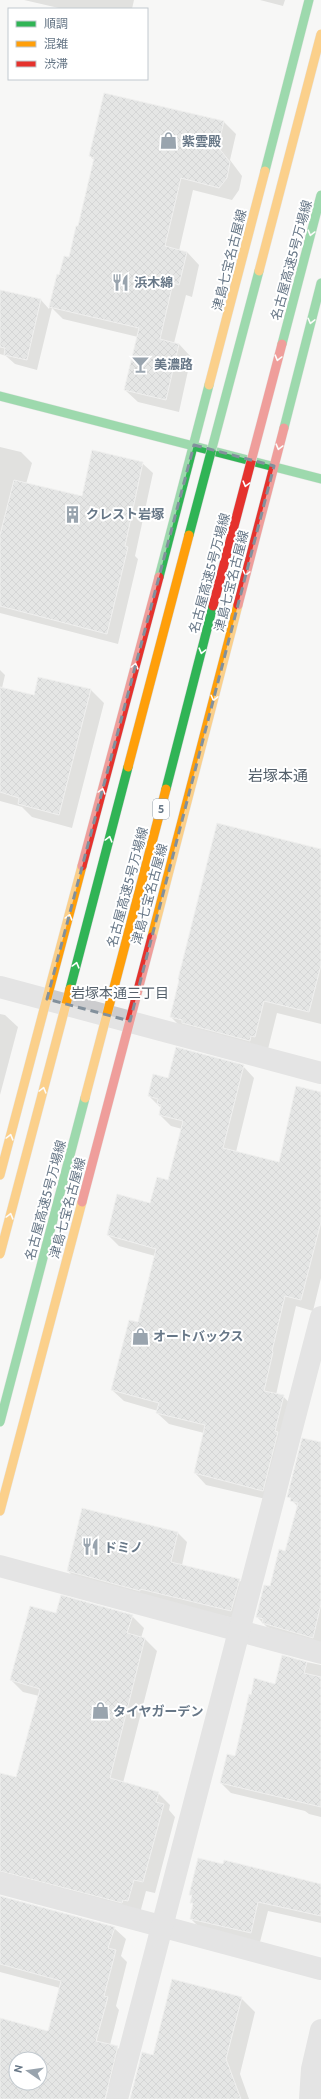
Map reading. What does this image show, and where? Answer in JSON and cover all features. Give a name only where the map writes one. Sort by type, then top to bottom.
[{"type":"main road","name":"津島七宝名古屋線","points":[[0,1175],[194,445],[310,0]]},
{"type":"main road","points":[[0,1254],[321,34]]},
{"type":"main road","name":"名古屋高速5号万場線","points":[[0,1422],[321,195]]},
{"type":"main road","name":"津島七宝名古屋線","points":[[0,1511],[130,1021],[321,283]]},
{"type":"main road","points":[[0,396],[321,479]]},
{"type":"street","points":[[0,987],[321,1073]]},
{"type":"street","points":[[117,2099],[321,1317]]},
{"type":"street","points":[[0,1566],[321,1653]]},
{"type":"street","points":[[0,1883],[162,1928],[321,1969]]},
{"type":"street","points":[[310,2099],[312,2069],[321,2030]]},
{"type":"highlighted area","points":[[194,445],[274,466],[130,1021],[47,999]]},
{"type":"building","points":[[104,93],[224,121],[218,147],[230,162],[227,178],[219,188],[181,178],[165,246],[187,252],[179,285],[173,283],[160,339],[179,344],[166,400],[124,390],[139,328],[49,307],[57,274],[59,275],[64,256],[69,257],[76,226],[78,226],[94,158],[89,156]]},
{"type":"building","points":[[0,290],[41,299],[27,360],[4,355],[5,348],[0,347]]},
{"type":"building","points":[[92,450],[143,462],[125,546],[128,547],[107,634],[0,606],[0,535],[14,480],[82,496]]},
{"type":"building","points":[[38,677],[91,689],[59,815],[18,804],[19,798],[0,792],[0,687],[34,695]]},
{"type":"building","points":[[217,823],[321,849],[321,965],[309,1012],[264,1001],[255,1037],[251,1036],[250,1041],[182,1023],[182,1020],[170,1017]]},
{"type":"building","points":[[176,1047],[244,1065],[223,1148],[279,1162],[296,1086],[321,1092],[321,1222],[301,1300],[285,1296],[272,1351],[264,1391],[284,1395],[275,1431],[278,1432],[263,1491],[194,1473],[205,1425],[156,1413],[159,1403],[111,1390],[129,1320],[138,1322],[156,1249],[107,1235],[117,1194],[150,1203],[157,1177],[168,1180],[183,1121],[159,1115],[161,1105],[157,1104],[158,1099],[148,1096],[153,1074],[168,1078]]},
{"type":"building","points":[[302,1438],[321,1442],[321,1604],[313,1638],[262,1623],[263,1619],[256,1617],[264,1585],[270,1586],[279,1549],[285,1551],[298,1503],[290,1501],[291,1498],[287,1497]]},
{"type":"building","points":[[82,1508],[178,1532],[171,1562],[240,1579],[231,1611],[140,1589],[140,1591],[67,1571]]},
{"type":"building","points":[[61,1595],[133,1615],[127,1633],[145,1638],[110,1778],[159,1792],[156,1802],[164,1804],[143,1882],[134,1880],[128,1901],[123,1900],[122,1903],[0,1871],[0,1773],[16,1777],[40,1689],[10,1680],[30,1606],[56,1613]]},
{"type":"building","points":[[282,1655],[307,1662],[304,1673],[321,1677],[321,1807],[220,1783],[227,1754],[235,1756],[254,1678],[275,1684]]},
{"type":"building","points":[[198,1858],[223,1864],[224,1860],[321,1884],[321,1916],[258,1902],[251,1933],[190,1919],[193,1903],[190,1903],[192,1895],[189,1895]]},
{"type":"building","points":[[0,1896],[115,1927],[108,1948],[116,1950],[104,1996],[108,1997],[96,2041],[118,2046],[105,2099],[0,2099],[0,2018],[48,2031],[61,1981],[0,1964]]},
{"type":"building","points":[[172,1979],[242,1997],[226,2059],[241,2099],[130,2099],[142,2052],[153,2055]]},
{"type":"traffic: fast","points":[[265,171],[309,0]]},
{"type":"traffic: fast","points":[[282,344],[321,195]]},
{"type":"traffic: fast","points":[[189,535],[259,271]]},
{"type":"traffic: fast","points":[[284,428],[321,283]]},
{"type":"traffic: fast","points":[[159,577],[209,385]]},
{"type":"traffic: fast","points":[[0,396],[321,479]]},
{"type":"traffic: fast","points":[[166,789],[213,606]]},
{"type":"traffic: fast","points":[[70,989],[128,767]]},
{"type":"traffic: fast","points":[[0,1422],[85,1098]]},
{"type":"traffic: slow","points":[[259,271],[321,34]]},
{"type":"traffic: slow","points":[[209,385],[265,171]]},
{"type":"traffic: slow","points":[[128,767],[189,535]]},
{"type":"traffic: slow","points":[[152,937],[238,605]]},
{"type":"traffic: slow","points":[[85,1098],[166,789]]},
{"type":"traffic: slow","points":[[0,1175],[82,866]]},
{"type":"traffic: slow","points":[[0,1254],[70,989]]},
{"type":"traffic: slow","points":[[0,1511],[82,1202]]},
{"type":"traffic: jam","points":[[213,606],[282,344]]},
{"type":"traffic: jam","points":[[238,605],[284,428]]},
{"type":"traffic: jam","points":[[82,866],[159,577]]},
{"type":"traffic: jam","points":[[82,1202],[152,937]]},
{"type":"place","name":"紫雲殿","points":[[169,141]]},
{"type":"place","name":"浜木綿","points":[[121,282]]},
{"type":"place","name":"美濃路","points":[[141,364]]},
{"type":"place","name":"クレスト岩塚","points":[[73,514]]},
{"type":"place","name":"オートバックス","points":[[140,1336]]},
{"type":"place","name":"ドミノ","points":[[91,1547]]},
{"type":"place","name":"タイヤガーデン","points":[[100,1711]]},
{"type":"district","name":"岩塚本通","points":[[278,776]]},
{"type":"district","name":"岩塚本通三丁目","points":[[120,993]]}]
